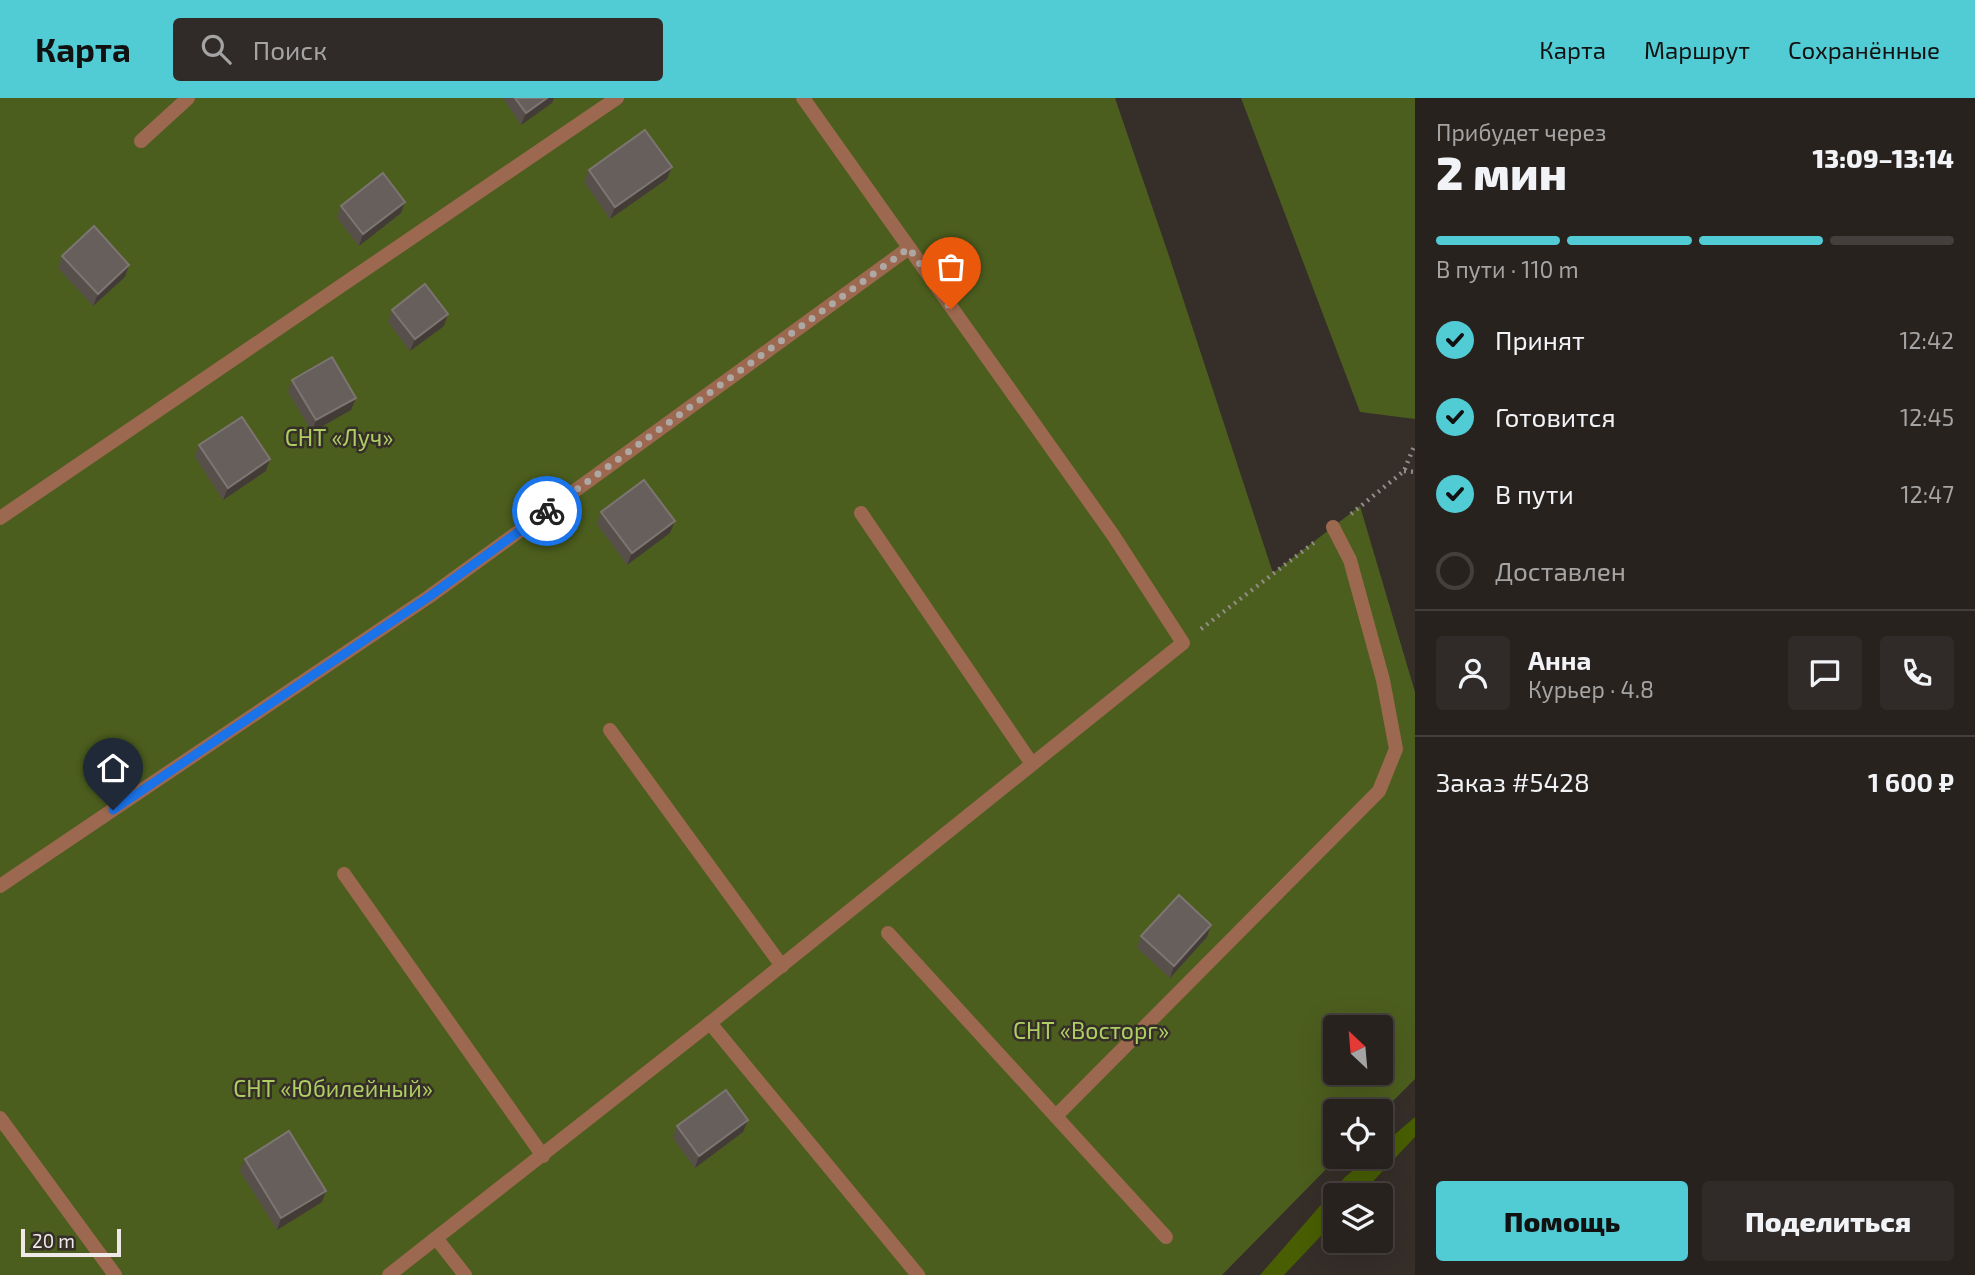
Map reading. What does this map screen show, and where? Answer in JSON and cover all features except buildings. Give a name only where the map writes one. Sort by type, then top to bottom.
[{"type":"street","points":[[141,141],[188,98]]},
{"type":"street","points":[[0,518],[617,98]]},
{"type":"street","points":[[389,1275],[782,966],[1182,643],[1114,535],[803,98]]},
{"type":"street","points":[[0,886],[430,596],[909,248]]},
{"type":"street","points":[[861,513],[1032,764]]},
{"type":"street","points":[[1056,1116],[1379,791],[1396,749],[1383,680],[1350,561],[1334,527]]},
{"type":"street","points":[[610,730],[782,966]]},
{"type":"street","points":[[344,874],[543,1156]]},
{"type":"street","points":[[888,933],[1166,1237]]},
{"type":"street","points":[[710,1023],[918,1275]]},
{"type":"street","points":[[0,1118],[115,1275]]},
{"type":"street","points":[[436,1238],[465,1275]]},
{"type":"path","points":[[1182,643],[1404,471],[1415,444]]},
{"type":"path","points":[[1404,471],[1415,472]]},
{"type":"green space","points":[[0,98],[1115,98],[1273,573],[1360,506],[1415,692],[1415,1079],[1393,1101],[1323,1099],[1323,1169],[1326,1169],[1222,1275],[0,1275]]},
{"type":"green space","points":[[1241,98],[1415,98],[1415,419],[1360,412]]},
{"type":"green space","points":[[1415,1117],[1415,1137],[1393,1160],[1393,1136]]},
{"type":"green space","points":[[1355,1169],[1385,1169],[1371,1183],[1340,1183]]},
{"type":"green space","points":[[1323,1202],[1323,1234],[1284,1275],[1260,1275]]},
{"type":"way so far","points":[[547,511],[909,248],[951,309]]},
{"type":"route","points":[[113,810],[430,596],[547,511]]},
{"type":"park label","name":"СНТ «Луч»","points":[[339,438]]},
{"type":"park label","name":"СНТ «Восторг»","points":[[1091,1031]]},
{"type":"park label","name":"СНТ «Юбилейный»","points":[[333,1089]]}]
